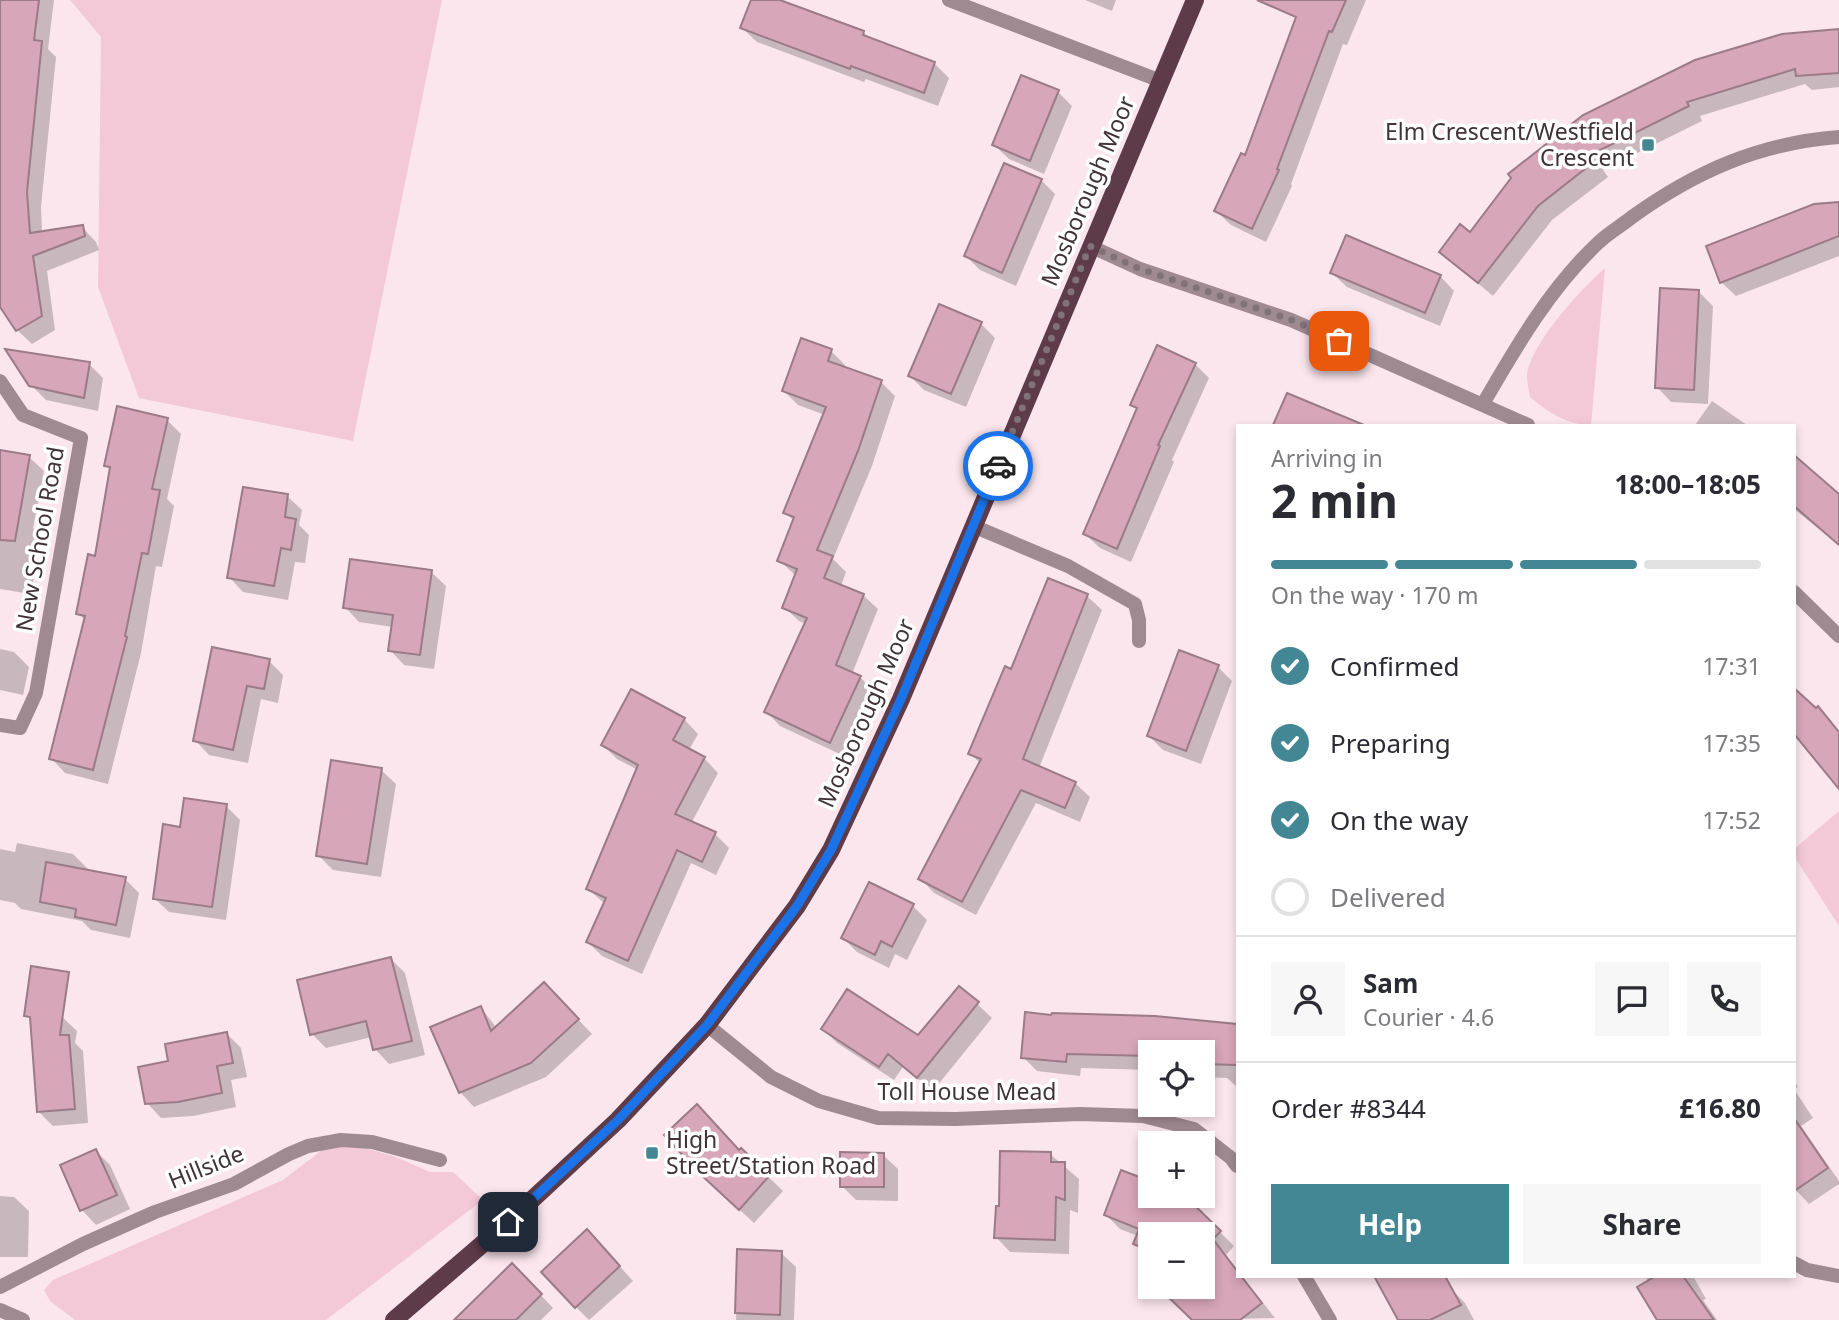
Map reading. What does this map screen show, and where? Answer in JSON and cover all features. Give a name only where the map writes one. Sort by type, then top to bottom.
[{"type":"main road","name":"Mosborough Moor","points":[[394,1320],[508,1222],[618,1120],[707,1025],[797,906],[831,850],[901,699],[1195,0]]},
{"type":"street","points":[[949,0],[1161,81]]},
{"type":"street","points":[[1483,404],[1520,339],[1573,270],[1599,242],[1651,203],[1704,171],[1752,154],[1809,139],[1839,137]]},
{"type":"street","points":[[1090,246],[1140,269],[1292,320],[1526,424]]},
{"type":"street","name":"New School Road","points":[[0,381],[23,415],[81,438],[36,694],[20,727],[0,725]]},
{"type":"street","points":[[973,526],[1068,566],[1135,604],[1139,620],[1139,641]]},
{"type":"street","points":[[1796,594],[1839,636]]},
{"type":"street","name":"Toll House Mead","points":[[707,1025],[771,1077],[819,1101],[878,1118],[1080,1114],[1143,1116],[1194,1129],[1236,1165]]},
{"type":"street","name":"Hillside","points":[[0,1287],[95,1239],[155,1212],[234,1184],[308,1146],[341,1140],[372,1142],[440,1160]]},
{"type":"street","points":[[1796,1264],[1807,1270],[1839,1276]]},
{"type":"street","points":[[1305,1278],[1330,1320]]},
{"type":"street","points":[[0,1310],[23,1320]]},
{"type":"shaded area","points":[[70,0],[442,0],[353,441],[139,398],[98,287],[101,37]]},
{"type":"shaded area","points":[[1605,268],[1591,424],[1574,423],[1544,408],[1530,397],[1527,375],[1547,333],[1583,289]]},
{"type":"shaded area","points":[[1839,811],[1839,926],[1796,859],[1796,847]]},
{"type":"shaded area","points":[[351,1144],[396,1157],[430,1172],[453,1172],[483,1200],[326,1320],[75,1320],[50,1301],[44,1290],[53,1280],[283,1180],[326,1147]]},
{"type":"building","points":[[0,0],[39,0],[34,40],[42,41],[27,192],[30,233],[83,225],[85,236],[33,256],[42,316],[16,331],[0,307]]},
{"type":"building","points":[[751,0],[780,0],[864,31],[863,35],[935,62],[924,93],[740,28]]},
{"type":"building","points":[[1257,0],[1346,0],[1332,32],[1329,31],[1277,169],[1279,170],[1252,229],[1214,211],[1241,153],[1245,155],[1296,17]]},
{"type":"building","points":[[1839,29],[1839,73],[1796,76],[1795,69],[1687,102],[1689,106],[1590,155],[1595,161],[1538,206],[1478,283],[1439,252],[1460,224],[1470,232],[1511,178],[1508,174],[1583,115],[1695,60],[1782,34]]},
{"type":"building","points":[[1021,75],[1059,90],[1030,161],[992,145]]},
{"type":"building","points":[[1004,163],[1042,179],[1002,273],[964,256]]},
{"type":"building","points":[[1839,202],[1839,236],[1720,283],[1706,246],[1814,204]]},
{"type":"building","points":[[1346,235],[1441,275],[1425,313],[1330,273]]},
{"type":"building","points":[[1660,288],[1699,290],[1694,390],[1655,388]]},
{"type":"building","points":[[939,304],[982,322],[951,394],[908,376]]},
{"type":"building","points":[[801,338],[832,349],[828,361],[882,380],[858,451],[817,550],[833,556],[824,578],[864,594],[836,665],[861,676],[830,743],[764,712],[807,618],[782,608],[797,569],[777,561],[794,517],[783,513],[826,407],[782,391]]},
{"type":"building","points":[[1157,345],[1196,363],[1158,445],[1160,446],[1117,549],[1083,534],[1137,408],[1130,405]]},
{"type":"building","points":[[5,349],[90,362],[84,398],[29,386]]},
{"type":"building","points":[[1287,393],[1362,424],[1273,424]]},
{"type":"building","points":[[117,406],[168,418],[152,489],[160,490],[148,554],[142,553],[125,636],[127,637],[93,770],[49,759],[85,616],[76,614],[88,554],[95,556],[110,467],[104,466]]},
{"type":"building","points":[[0,450],[30,455],[15,541],[0,540]]},
{"type":"building","points":[[1796,457],[1839,494],[1839,545],[1796,508]]},
{"type":"building","points":[[243,487],[288,494],[285,517],[296,519],[291,550],[281,548],[274,586],[227,578]]},
{"type":"building","points":[[350,559],[432,570],[420,655],[388,651],[393,615],[343,608]]},
{"type":"building","points":[[1048,578],[1088,594],[1023,759],[1076,782],[1065,808],[1021,790],[962,902],[918,879],[981,759],[968,754],[1005,666],[1011,669]]},
{"type":"building","points":[[212,647],[270,659],[264,689],[247,686],[233,750],[193,741]]},
{"type":"building","points":[[1179,650],[1219,665],[1186,751],[1147,736]]},
{"type":"building","points":[[631,689],[685,718],[673,740],[705,757],[675,814],[716,832],[702,862],[677,850],[628,961],[586,942],[606,898],[586,889],[638,765],[601,745]]},
{"type":"building","points":[[1796,690],[1816,708],[1818,706],[1839,732],[1839,789],[1796,736]]},
{"type":"building","points":[[331,760],[382,768],[367,864],[316,856]]},
{"type":"building","points":[[184,798],[227,804],[212,907],[153,899],[163,824],[180,827]]},
{"type":"building","points":[[46,862],[126,877],[116,925],[75,917],[76,909],[40,902]]},
{"type":"building","points":[[869,882],[914,904],[892,947],[881,941],[875,955],[841,938]]},
{"type":"building","points":[[391,957],[412,1041],[373,1050],[366,1021],[310,1035],[297,980]]},
{"type":"building","points":[[31,966],[69,972],[60,1035],[69,1035],[75,1109],[37,1112],[30,1017],[24,1016]]},
{"type":"building","points":[[544,982],[579,1019],[531,1063],[459,1093],[430,1027],[481,1006],[491,1031]]},
{"type":"building","points":[[959,986],[979,1002],[917,1078],[888,1054],[879,1067],[821,1029],[847,989],[918,1035]]},
{"type":"building","points":[[1025,1012],[1051,1015],[1155,1016],[1236,1024],[1236,1065],[1215,1064],[1215,1040],[1138,1040],[1138,1056],[1067,1054],[1066,1062],[1021,1058]]},
{"type":"building","points":[[227,1032],[233,1063],[217,1066],[222,1093],[178,1102],[145,1104],[138,1067],[168,1061],[165,1044]]},
{"type":"building","points":[[697,1104],[739,1150],[741,1148],[770,1175],[739,1210],[698,1172],[664,1135]]},
{"type":"building","points":[[1796,1121],[1828,1168],[1796,1190]]},
{"type":"building","points":[[96,1149],[117,1195],[80,1211],[60,1165]]},
{"type":"building","points":[[1000,1151],[1051,1152],[1051,1162],[1065,1162],[1065,1200],[1056,1197],[1055,1240],[994,1238],[996,1206],[999,1206]]},
{"type":"building","points":[[840,1152],[884,1153],[884,1187],[840,1187]]},
{"type":"building","points":[[1121,1170],[1138,1176],[1138,1208],[1197,1208],[1212,1222],[1138,1222],[1138,1229],[1104,1215]]},
{"type":"building","points":[[1215,1225],[1221,1231],[1215,1237]]},
{"type":"building","points":[[587,1229],[620,1266],[575,1308],[541,1272]]},
{"type":"building","points":[[1138,1232],[1138,1246],[1133,1244]]},
{"type":"building","points":[[1215,1242],[1236,1270],[1236,1278],[1243,1278],[1262,1303],[1240,1320],[1192,1320],[1170,1299],[1215,1299]]},
{"type":"building","points":[[737,1249],[782,1251],[780,1315],[735,1313]]},
{"type":"building","points":[[512,1263],[542,1294],[516,1320],[454,1320]]},
{"type":"building","points":[[1375,1278],[1446,1278],[1461,1305],[1430,1320],[1398,1320]]},
{"type":"building","points":[[1653,1278],[1684,1278],[1714,1320],[1657,1320],[1637,1287]]},
{"type":"way so far","points":[[998,466],[1090,246],[1140,269],[1292,320],[1339,341]]},
{"type":"place","name":"Elm Crescent/Westfield Crescent","points":[[1648,145]]},
{"type":"place","name":"High Street/Station Road","points":[[652,1153]]},
{"type":"route","points":[[508,1222],[618,1120],[707,1025],[797,906],[831,850],[901,699],[998,466]]}]
